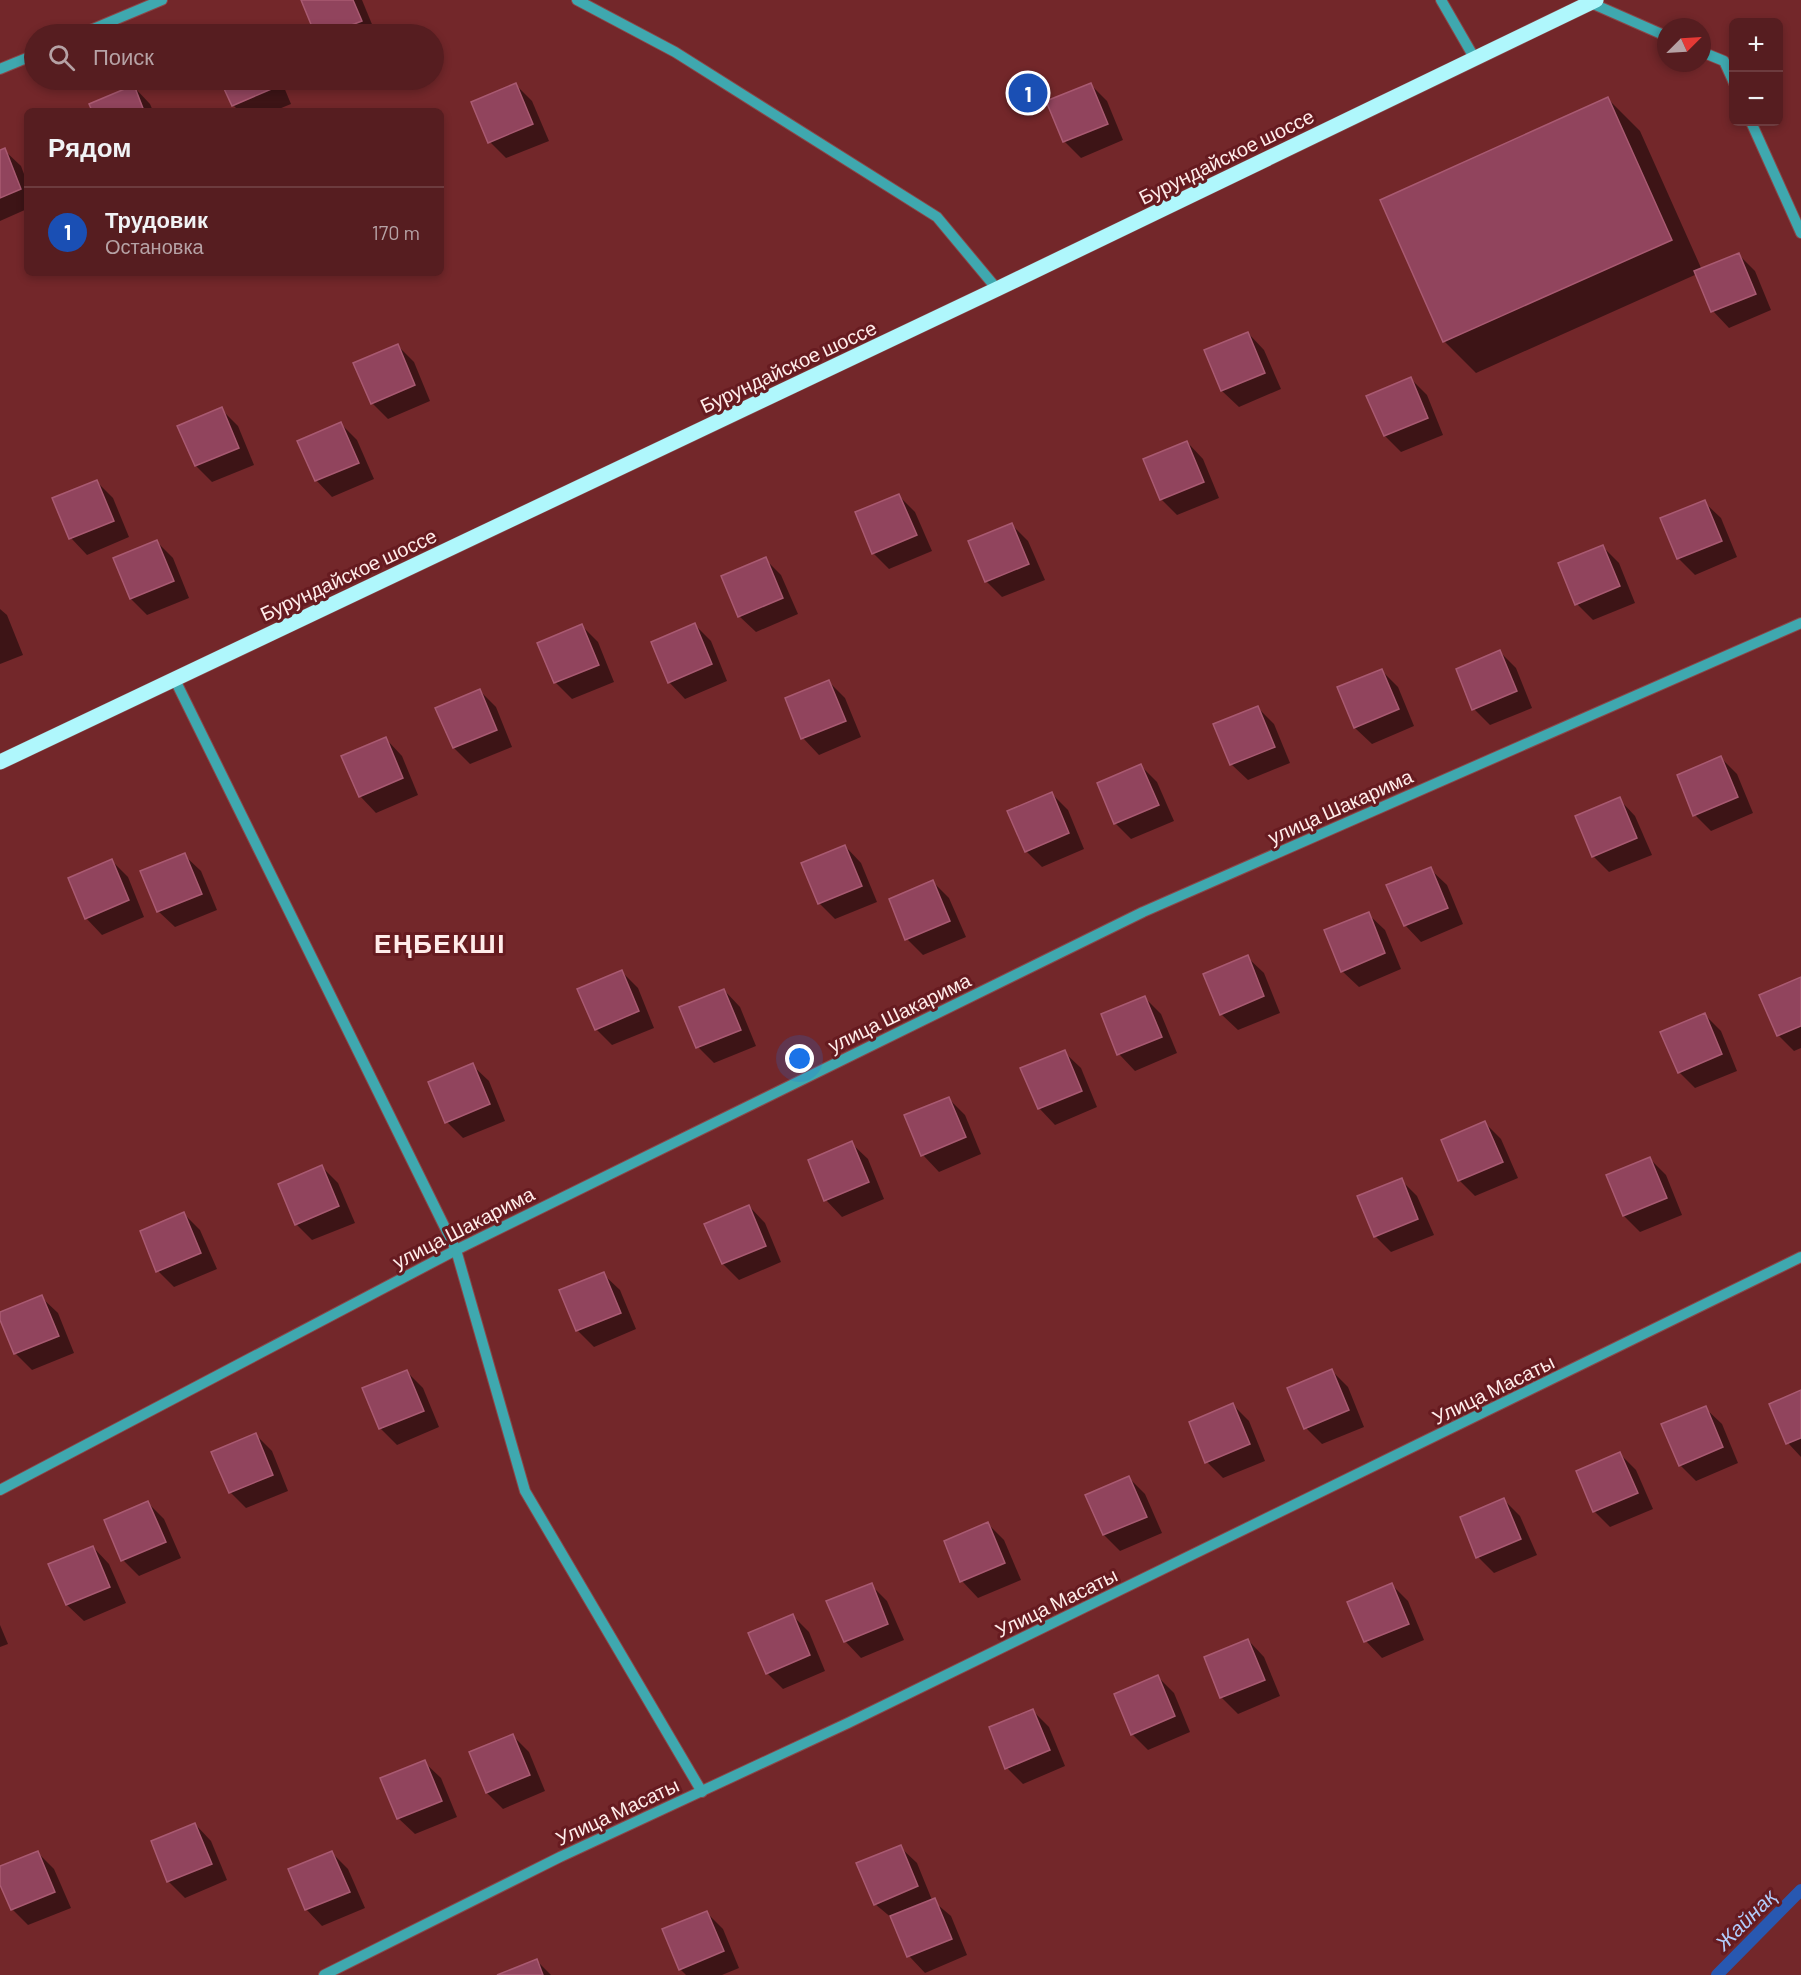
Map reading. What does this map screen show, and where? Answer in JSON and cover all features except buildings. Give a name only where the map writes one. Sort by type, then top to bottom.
[{"type":"main road","name":"Бурундайское шоссе","points":[[0,762],[997,289],[1593,1]]},
{"type":"street","points":[[105,24],[162,0]]},
{"type":"street","points":[[577,0],[675,52],[937,217],[997,289]]},
{"type":"street","points":[[1441,0],[1475,59]]},
{"type":"street","points":[[1593,1],[1657,32]]},
{"type":"street","points":[[1711,56],[1724,61],[1729,72]]},
{"type":"street","points":[[0,69],[24,59]]},
{"type":"street","points":[[1753,126],[1801,233]]},
{"type":"street","name":"улица Шакарима","points":[[0,1490],[456,1250],[1143,912],[1801,623]]},
{"type":"street","points":[[175,680],[456,1250],[525,1491],[702,1792]]},
{"type":"street","name":"Улица Масаты","points":[[324,1975],[560,1857],[702,1792],[1516,1398],[1801,1257]]},
{"type":"waterway","name":"Жайнақ","points":[[1717,1975],[1801,1890]]},
{"type":"place","name":"Трудовик","points":[[1028,93]]},
{"type":"district","name":"ЕҢБЕКШІ","points":[[440,942]]}]
